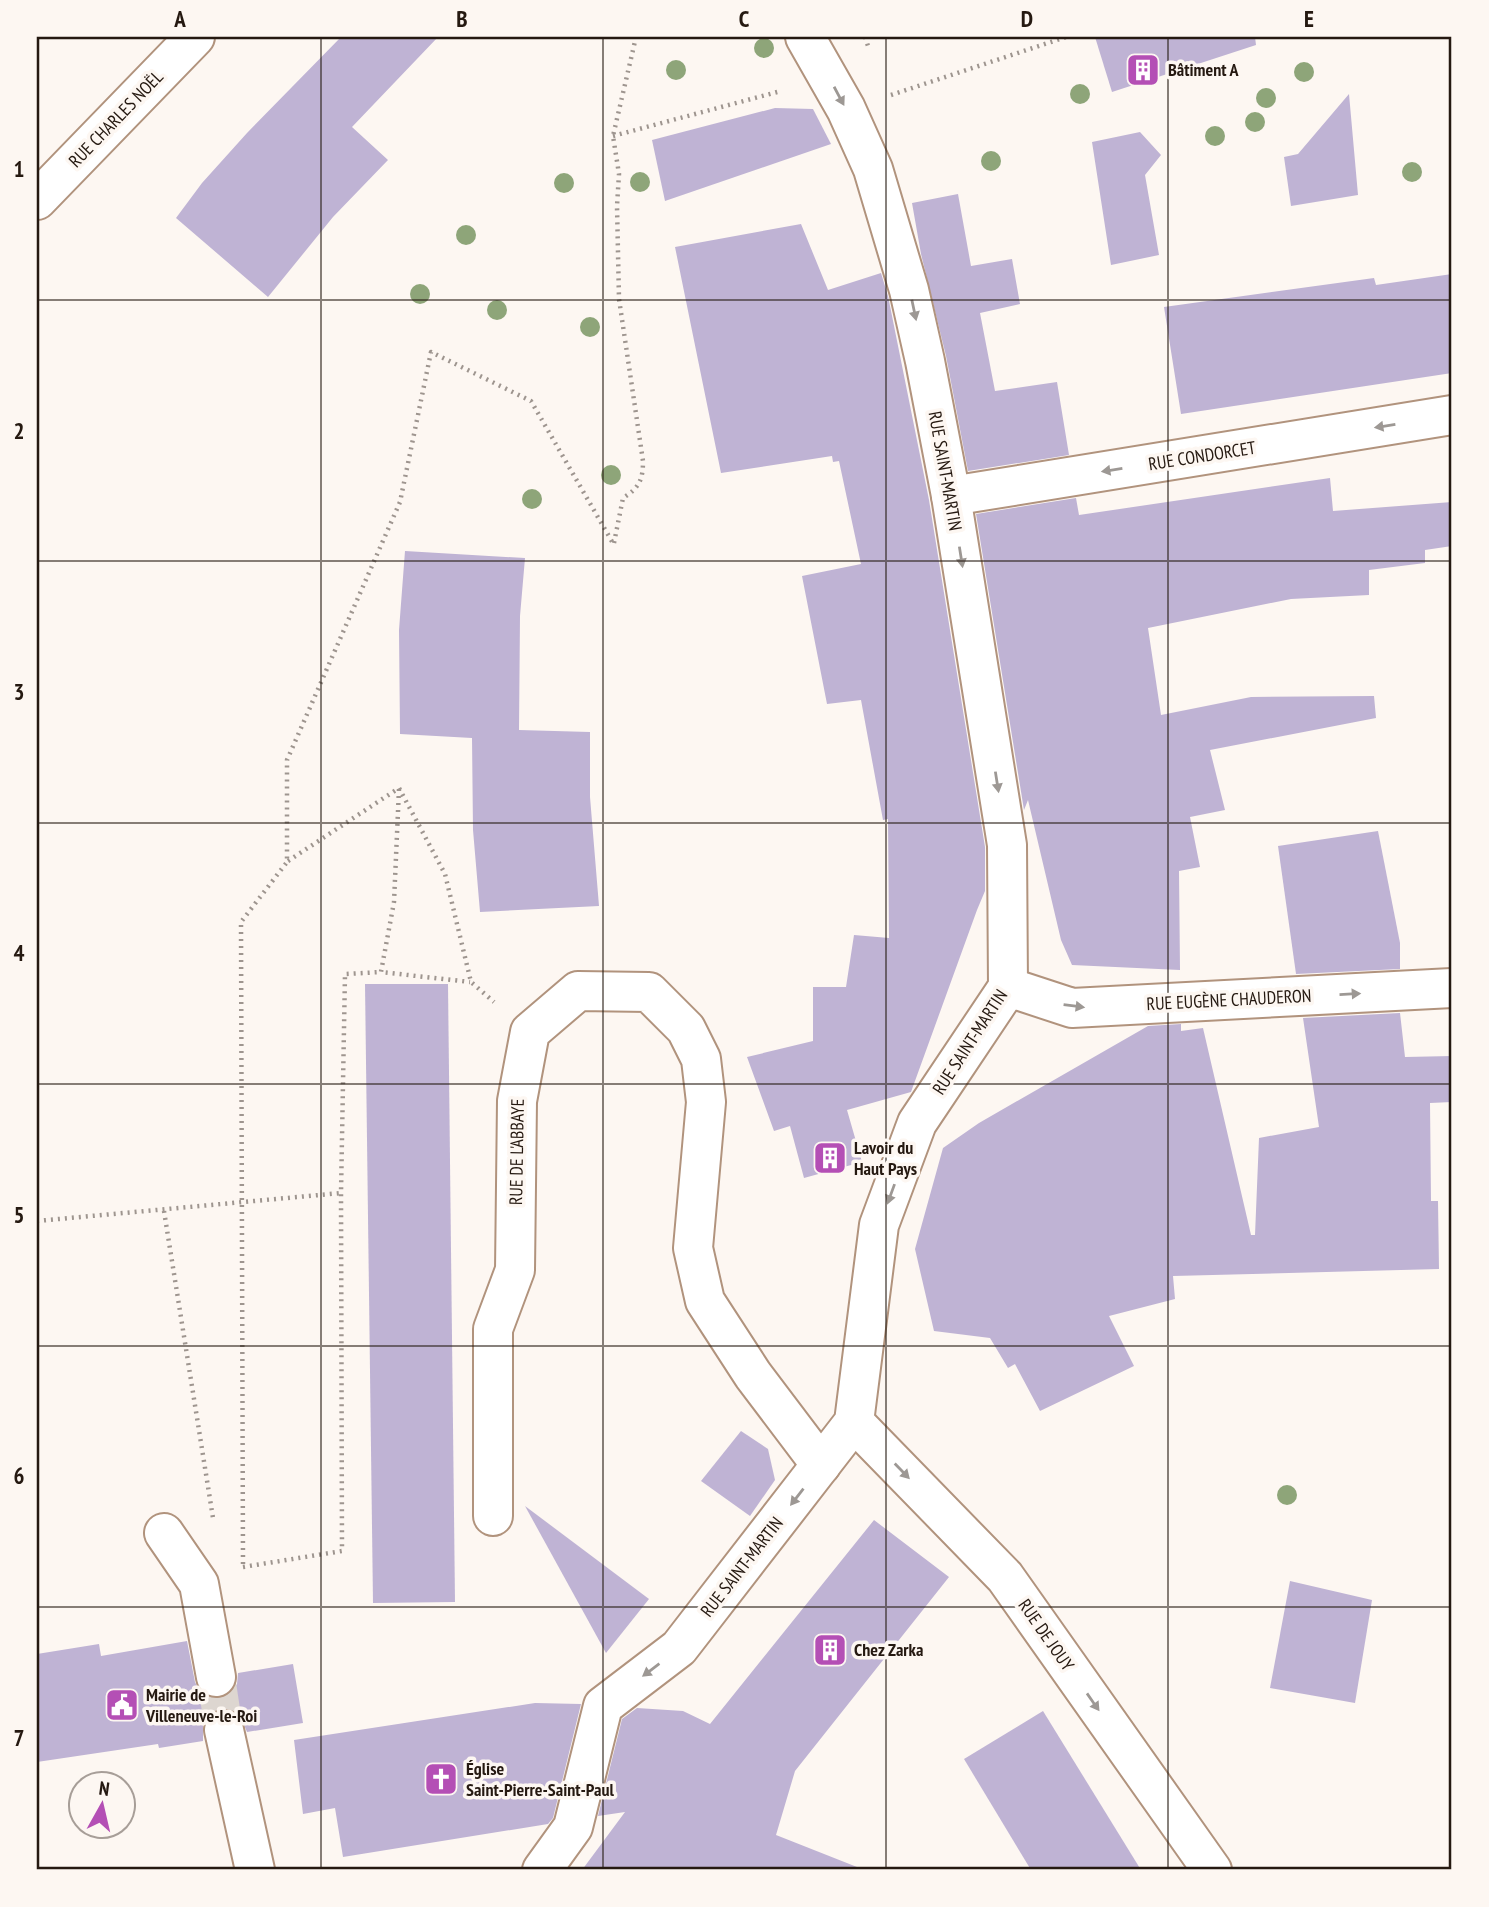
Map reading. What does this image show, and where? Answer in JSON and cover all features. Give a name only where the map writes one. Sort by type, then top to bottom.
[{"type":"street","name":"RUE CHARLES NOËL","points":[[37,200],[195,37]]},
{"type":"street","name":"RUE SAINT-MARTIN","points":[[542,1870],[573,1827],[603,1706],[679,1648],[855,1422],[879,1225],[917,1123],[1008,987],[1007,845],[951,496],[909,290],[873,169],[830,79],[805,37]]},
{"type":"street","name":"RUE CONDORCET","points":[[951,496],[1452,415]]},
{"type":"street","name":"RUE EUGÈNE CHAUDERON","points":[[1008,987],[1072,1008],[1452,988]]},
{"type":"street","points":[[530,1032],[578,991],[649,992],[685,1029],[701,1059],[706,1102],[693,1248],[705,1301],[753,1375],[821,1465]]},
{"type":"street","name":"RUE DE L'ABBAYE","points":[[493,1516],[493,1329],[515,1270],[517,1101],[530,1032]]},
{"type":"street","name":"RUE DE JOUY","points":[[855,1422],[1005,1577],[1212,1870]]},
{"type":"street","points":[[164,1533],[199,1584],[216,1677]]},
{"type":"street","points":[[224,1730],[255,1870]]},
{"type":"path","points":[[287,862],[287,760],[400,502],[431,352],[531,401],[614,545],[623,498],[637,490],[643,475],[620,299],[617,206],[619,174],[613,136],[636,37]]},
{"type":"path","points":[[884,97],[1066,37]]},
{"type":"path","points":[[613,136],[830,79]]},
{"type":"path","points":[[243,1567],[242,922],[287,862],[399,788]]},
{"type":"path","points":[[381,972],[394,902],[399,788]]},
{"type":"path","points":[[399,788],[445,874],[471,982]]},
{"type":"path","points":[[199,1584],[243,1567],[342,1551],[341,1193],[345,974],[381,972],[471,982],[530,1032]]},
{"type":"path","points":[[37,1222],[341,1193]]},
{"type":"path","points":[[164,1211],[213,1520]]},
{"type":"building","points":[[341,37],[438,37],[352,127],[388,160],[333,217],[268,297],[176,218],[202,183],[247,133]]},
{"type":"building","name":"Bâtiment A","points":[[1095,37],[1255,37],[1256,45],[1112,92]]},
{"type":"building","points":[[1349,94],[1358,195],[1291,206],[1284,157],[1298,154]]},
{"type":"building","points":[[775,108],[813,109],[831,144],[665,201],[652,140]]},
{"type":"building","points":[[1140,132],[1161,155],[1145,175],[1159,255],[1111,265],[1092,142]]},
{"type":"building","points":[[958,194],[971,266],[1012,259],[1020,304],[980,313],[995,391],[1057,382],[1069,455],[968,471],[912,203]]},
{"type":"building","points":[[801,224],[828,290],[881,273],[888,296],[929,500],[985,847],[985,891],[911,1092],[847,1110],[862,1162],[804,1178],[790,1126],[774,1131],[747,1057],[813,1041],[813,987],[846,987],[854,935],[889,938],[888,819],[883,820],[861,700],[827,704],[802,576],[861,564],[839,461],[833,462],[832,456],[721,473],[675,247]]},
{"type":"building","points":[[1452,274],[1452,373],[1181,414],[1164,307],[1374,278],[1376,285]]},
{"type":"building","points":[[1330,478],[1333,511],[1452,502],[1452,546],[1425,550],[1425,563],[1369,570],[1369,595],[1291,599],[1148,628],[1161,715],[1251,697],[1374,696],[1376,718],[1210,750],[1225,810],[1190,817],[1200,867],[1179,871],[1180,970],[1072,965],[1061,940],[1028,800],[1024,810],[976,514],[1076,498],[1079,515]]},
{"type":"building","points":[[405,551],[525,558],[520,616],[519,730],[590,732],[590,797],[599,906],[480,912],[473,830],[472,738],[400,734],[399,630]]},
{"type":"building","points":[[1378,831],[1400,943],[1400,969],[1296,974],[1278,846]]},
{"type":"building","points":[[365,984],[448,984],[455,1602],[373,1603]]},
{"type":"building","points":[[1400,1013],[1405,1057],[1452,1056],[1452,1102],[1430,1103],[1431,1201],[1438,1201],[1439,1269],[1173,1276],[1175,1299],[1109,1316],[1134,1366],[1040,1411],[1015,1364],[1008,1368],[990,1338],[934,1331],[915,1249],[943,1148],[979,1123],[1148,1026],[1181,1024],[1181,1031],[1203,1028],[1251,1235],[1255,1235],[1259,1138],[1319,1127],[1303,1018]]},
{"type":"building","points":[[741,1431],[768,1449],[775,1480],[750,1516],[701,1481]]},
{"type":"building","points":[[525,1506],[649,1599],[606,1653]]},
{"type":"building","points":[[874,1520],[949,1577],[795,1771],[776,1835],[857,1867],[857,1870],[582,1870],[625,1812],[598,1816],[622,1719],[637,1708],[683,1711],[710,1724]]},
{"type":"building","points":[[1290,1581],[1372,1600],[1355,1703],[1270,1688]]},
{"type":"building","name":"Mairie de Villeneuve-le-Roi","points":[[187,1641],[195,1682],[200,1692],[209,1698],[221,1698],[231,1693],[237,1684],[238,1673],[293,1664],[303,1723],[247,1732],[240,1715],[230,1709],[220,1709],[210,1713],[203,1723],[203,1741],[159,1748],[158,1744],[37,1762],[37,1654],[99,1644],[101,1656]]},
{"type":"building","name":"Église Saint-Pierre-Saint-Paul","points":[[535,1703],[581,1704],[553,1818],[548,1824],[343,1857],[335,1808],[303,1814],[294,1740]]},
{"type":"building","points":[[1043,1711],[1141,1870],[1031,1870],[964,1759]]},
{"type":"tunnel","points":[[216,1677],[224,1730]]},
{"type":"place","name":"Bâtiment A","points":[[1143,70]]},
{"type":"place","name":"Lavoir du Haut Pays","points":[[830,1158]]},
{"type":"place","name":"Chez Zarka","points":[[830,1650]]},
{"type":"place","name":"Mairie de Villeneuve-le-Roi","points":[[122,1705]]},
{"type":"place","name":"Église Saint-Pierre-Saint-Paul","points":[[441,1779]]}]
